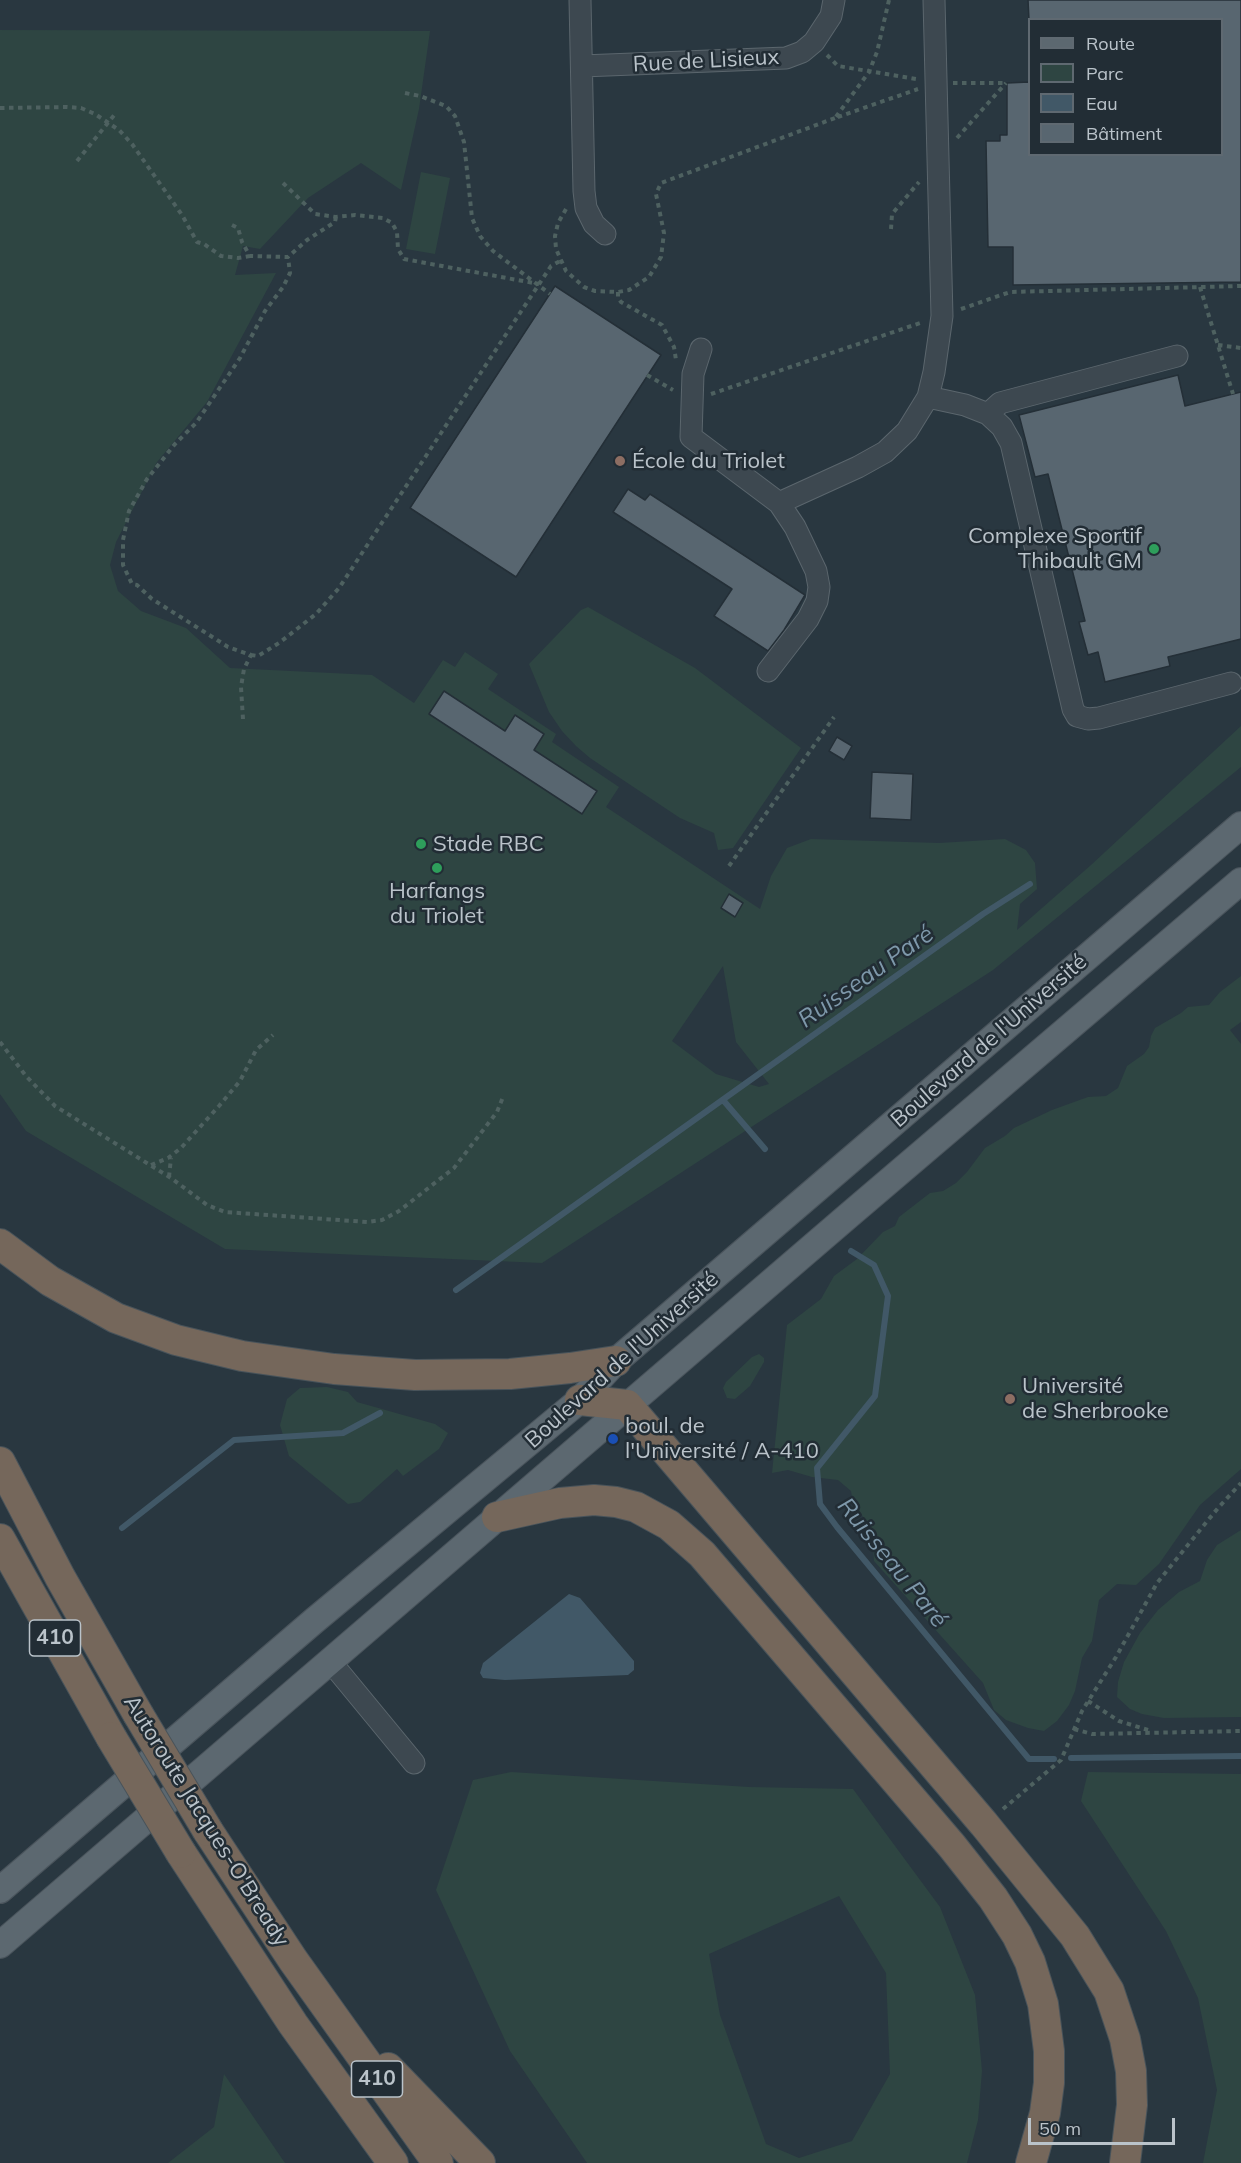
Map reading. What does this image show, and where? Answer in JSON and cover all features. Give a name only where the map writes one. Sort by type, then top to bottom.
[{"type":"highway","points":[[0,1244],[50,1281],[116,1318],[176,1340],[242,1356],[334,1369],[424,1375],[528,1372],[616,1361]]},
{"type":"highway","points":[[580,1400],[627,1405],[1070,1928],[1099,1972],[1113,2000],[1123,2028],[1131,2071],[1131,2126],[1125,2163]]},
{"type":"highway","name":"Autoroute Jacques-O'Bready","points":[[0,1462],[60,1577],[208,1831],[316,1995],[438,2163]]},
{"type":"highway","points":[[496,1517],[569,1502],[605,1501],[626,1504],[647,1512],[679,1532],[702,1554],[965,1861],[1017,1935],[1032,1969],[1043,2004],[1049,2051],[1049,2083],[1044,2121],[1031,2163]]},
{"type":"highway","name":"Autoroute Jacques-O'Bready","points":[[0,1539],[111,1737],[181,1853],[293,2024],[393,2163]]},
{"type":"highway","points":[[316,1995],[480,2163]]},
{"type":"highway","points":[[293,2024],[369,2163]]},
{"type":"main road","name":"Boulevard de l'Université","points":[[0,1890],[306,1627],[580,1400],[616,1361],[1241,825]]},
{"type":"main road","name":"Boulevard de l'Université","points":[[0,1945],[496,1517],[1241,881]]},
{"type":"street","points":[[580,0],[585,199],[586,208],[594,224],[604,234]]},
{"type":"street","name":"Rue de Lisieux","points":[[582,66],[786,58],[802,52],[814,42],[831,16],[834,0]]},
{"type":"street","points":[[779,503],[858,467],[885,452],[907,431],[928,397],[942,316],[934,0]]},
{"type":"street","points":[[701,349],[693,374],[691,437],[779,503],[795,527],[816,571],[819,587],[817,601],[808,619],[768,671]]},
{"type":"street","points":[[988,414],[1000,403],[1178,356]]},
{"type":"street","points":[[928,397],[965,405],[988,414],[1002,427],[1011,443],[1073,709],[1077,716],[1088,719],[1099,718],[1231,683]]},
{"type":"street","points":[[330,1661],[414,1762]]},
{"type":"path","points":[[835,118],[869,72],[877,52],[889,0]]},
{"type":"path","points":[[814,42],[838,66],[936,83],[1007,83]]},
{"type":"path","points":[[558,223],[555,236],[560,261],[566,271],[584,287],[595,291],[618,292],[640,284],[649,277],[661,257],[664,233],[656,194],[661,183],[936,83]]},
{"type":"path","points":[[405,93],[446,106],[454,116],[464,142],[472,218],[480,236],[493,252],[550,294]]},
{"type":"path","points":[[0,108],[36,106],[81,108],[95,114],[119,130],[140,155],[182,215],[196,242],[204,244],[221,256],[288,257],[307,240],[336,222],[336,217]]},
{"type":"path","points":[[77,161],[116,113]]},
{"type":"path","points":[[282,183],[315,214],[382,218],[392,223],[397,232],[398,249],[404,259],[539,284]]},
{"type":"path","points":[[232,225],[238,228],[242,242],[250,256]]},
{"type":"path","points":[[288,257],[290,273],[265,311],[240,358],[196,423],[166,454],[147,479],[129,511],[123,540],[123,565],[132,584],[137,585],[152,599],[228,647],[258,656],[316,614],[339,588],[551,266],[560,261]]},
{"type":"path","points":[[1200,287],[1233,394]]},
{"type":"path","points":[[618,292],[621,302],[662,325],[674,347],[677,369]]},
{"type":"path","points":[[1218,345],[1241,348]]},
{"type":"path","points":[[675,392],[676,384]]},
{"type":"path","points":[[243,719],[241,687],[244,669],[251,655]]},
{"type":"path","points":[[729,866],[834,717]]},
{"type":"path","points":[[150,1165],[171,1157],[240,1081],[256,1050],[273,1035]]},
{"type":"path","points":[[0,1042],[26,1076],[55,1106],[170,1177],[207,1205],[225,1212],[367,1222],[382,1220],[399,1211],[454,1168],[496,1112],[503,1097]]},
{"type":"path","points":[[170,1177],[171,1157]]},
{"type":"path","points":[[984,1824],[1061,1760],[1088,1701],[1116,1657],[1157,1582],[1241,1483]]},
{"type":"path","points":[[1088,1701],[1119,1720],[1155,1732]]},
{"type":"path","points":[[1074,1729],[1092,1734],[1241,1731]]},
{"type":"green space","points":[[0,30],[430,31],[419,109],[401,190],[361,163],[308,198],[260,249],[243,246],[235,275],[276,273],[207,402],[157,462],[116,542],[110,565],[118,591],[141,611],[186,628],[230,668],[372,675],[414,703],[443,660],[455,667],[465,652],[498,674],[488,689],[556,734],[552,742],[619,787],[606,807],[760,909],[771,876],[787,848],[811,839],[939,843],[1005,839],[1026,850],[1035,863],[1037,889],[1020,904],[1017,930],[1241,726],[1241,767],[993,970],[542,1263],[225,1249],[26,1131],[0,1094]],"holes":[[[723,966],[736,1042],[769,1084],[759,1087],[716,1074],[672,1041]]]},
{"type":"green space","points":[[421,172],[450,178],[435,254],[406,249]]},
{"type":"green space","points":[[588,607],[695,668],[801,748],[733,848],[718,850],[714,833],[680,818],[590,758],[562,731],[549,712],[529,664],[581,610]]},
{"type":"green space","name":"Université de Sherbrooke","points":[[1241,976],[1241,1022],[1230,1030],[1241,1044],[1241,1469],[1200,1505],[1159,1564],[1136,1585],[1117,1584],[1099,1600],[1092,1641],[1082,1658],[1075,1691],[1069,1705],[1057,1721],[1044,1731],[1028,1728],[1006,1720],[994,1710],[983,1683],[874,1561],[872,1530],[853,1502],[851,1491],[838,1480],[812,1477],[788,1470],[772,1473],[787,1325],[821,1299],[834,1276],[857,1259],[883,1232],[895,1226],[899,1217],[930,1193],[943,1191],[956,1183],[985,1148],[1014,1128],[1052,1110],[1088,1097],[1106,1096],[1118,1088],[1127,1066],[1144,1054],[1149,1047],[1155,1028],[1188,1007],[1209,1005],[1220,992]]},
{"type":"green space","points":[[759,1354],[764,1358],[764,1362],[750,1386],[735,1399],[727,1398],[723,1388],[726,1382],[752,1357]]},
{"type":"green space","points":[[327,1387],[348,1392],[357,1402],[435,1424],[448,1433],[439,1449],[403,1476],[397,1469],[360,1502],[348,1504],[289,1456],[280,1425],[287,1399],[300,1388]]},
{"type":"green space","points":[[1241,1530],[1241,1717],[1164,1718],[1130,1709],[1117,1697],[1118,1682],[1124,1662],[1140,1633],[1158,1610],[1179,1592],[1200,1581],[1207,1560],[1217,1545]]},
{"type":"green space","points":[[511,1772],[749,1787],[853,1789],[940,1907],[975,1995],[982,2071],[978,2120],[967,2163],[587,2163],[510,2051],[436,1890],[473,1780]],"holes":[[[839,1896],[886,1973],[890,2074],[852,2141],[799,2158],[766,2144],[720,2015],[709,1954]]]},
{"type":"green space","points":[[1088,1772],[1241,1774],[1241,2163],[1203,2163],[1217,2090],[1198,1998],[1166,1931],[1081,1801]]},
{"type":"green space","points":[[224,2074],[285,2163],[168,2163],[214,2127]]},
{"type":"water","points":[[569,1594],[580,1598],[634,1661],[634,1670],[628,1675],[505,1680],[483,1678],[480,1673],[483,1663]]},
{"type":"building","points":[[1028,0],[1241,0],[1241,282],[1013,285],[1013,247],[988,247],[986,141],[1000,141],[1000,135],[1007,135],[1007,83],[1028,82],[1028,156],[1223,156],[1223,18],[1029,18]]},
{"type":"building","points":[[555,286],[661,355],[516,577],[410,508]]},
{"type":"building","name":"Complexe Sportif Thibault GM","points":[[1178,375],[1185,406],[1241,392],[1241,639],[1168,657],[1170,666],[1105,682],[1098,652],[1088,655],[1079,622],[1085,621],[1048,474],[1035,477],[1019,415]]},
{"type":"building","points":[[628,489],[645,500],[650,494],[805,595],[768,651],[714,616],[732,589],[613,512]]},
{"type":"building","name":"Stade RBC","points":[[444,691],[505,731],[515,715],[544,734],[534,750],[597,791],[582,814],[429,714]]},
{"type":"building","points":[[837,737],[852,746],[844,760],[829,751]]},
{"type":"building","points":[[872,772],[913,774],[911,820],[870,818]]},
{"type":"building","points":[[729,894],[743,903],[735,917],[721,908]]},
{"type":"waterway","name":"Ruisseau Paré","points":[[456,1290],[983,914],[1030,884]]},
{"type":"waterway","name":"Ruisseau Paré","points":[[723,1100],[765,1149]]},
{"type":"waterway","name":"Ruisseau Paré","points":[[851,1251],[874,1265],[888,1296],[875,1396],[817,1468],[820,1504],[1029,1759],[1054,1759]]},
{"type":"waterway","name":"Ruisseau Paré","points":[[122,1528],[234,1440],[343,1433],[380,1413]]},
{"type":"waterway","points":[[1071,1758],[1241,1756]]},
{"type":"place","name":"École du Triolet","points":[[620,461]]},
{"type":"place","name":"Complexe Sportif Thibault GM","points":[[1154,549]]},
{"type":"place","name":"Stade RBC","points":[[421,844]]},
{"type":"place","name":"Harfangs du Triolet","points":[[437,868]]},
{"type":"place","name":"Université de Sherbrooke","points":[[1010,1399]]},
{"type":"place","name":"boul. de l'Université / A-410","points":[[613,1439]]}]
